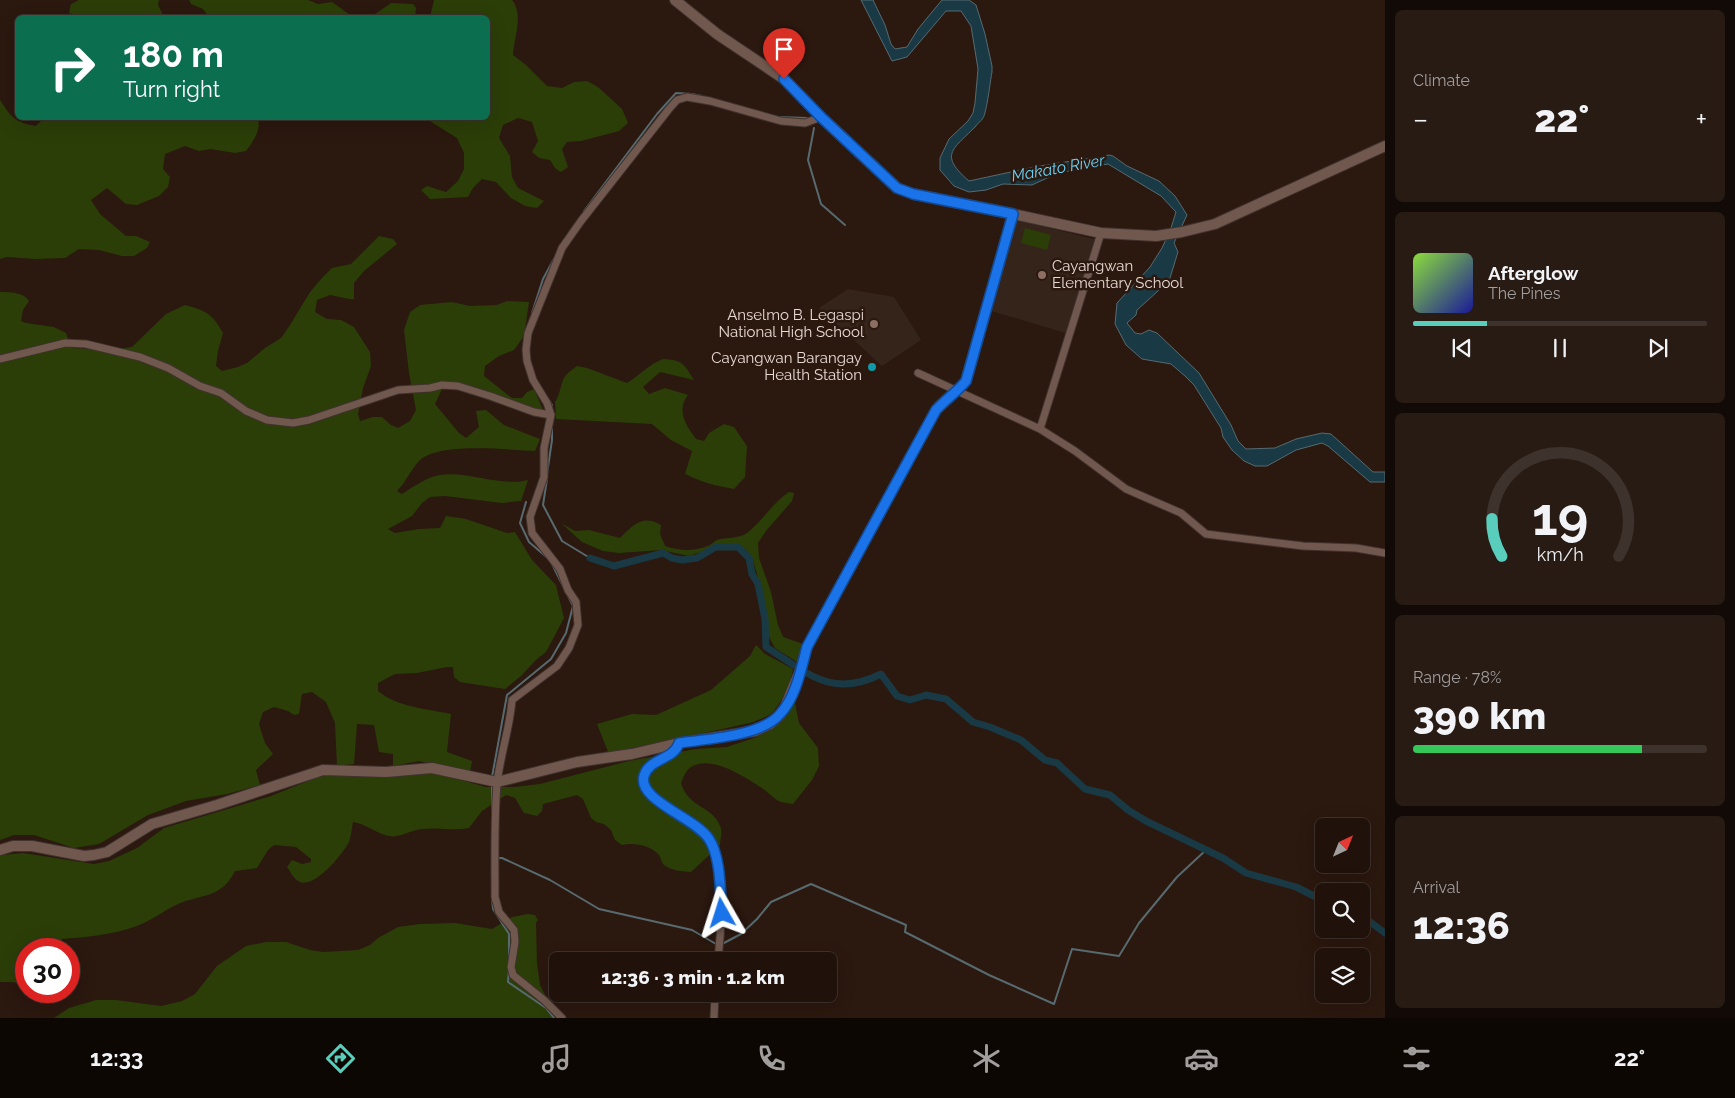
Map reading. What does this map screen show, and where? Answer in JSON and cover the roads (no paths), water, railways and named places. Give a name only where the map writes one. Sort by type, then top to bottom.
[{"type":"street","points":[[675,0],[717,34],[784,79],[821,117],[897,188],[913,194],[1100,233],[1156,236],[1215,224],[1385,146]]},
{"type":"street","points":[[562,1018],[544,1000],[513,975],[514,930],[499,912],[495,896],[498,782],[505,735],[511,718],[512,700],[557,666],[569,648],[578,625],[576,602],[568,590],[560,569],[532,533],[530,517],[544,477],[544,448],[551,415],[547,403],[533,380],[526,361],[528,333],[562,248],[580,221],[677,100],[687,97],[710,101],[781,121],[804,123],[821,117]]},
{"type":"street","points":[[0,850],[13,846],[32,846],[84,856],[107,852],[152,824],[323,770],[386,772],[432,768],[498,782],[577,762],[632,754],[679,743],[755,731],[770,724],[786,707],[807,647],[936,410],[946,398],[957,391],[966,381],[1013,214]]},
{"type":"street","points":[[1040,429],[1100,233]]},
{"type":"street","points":[[0,358],[65,343],[86,344],[140,357],[168,368],[200,386],[221,393],[246,411],[267,420],[293,423],[309,420],[398,390],[430,388],[442,385],[458,386],[534,412],[551,415]]},
{"type":"street","points":[[918,373],[1040,429],[1075,451],[1126,489],[1181,514],[1206,534],[1304,546],[1356,548],[1385,552]]},
{"type":"street","points":[[679,743],[675,751],[650,765],[644,776],[644,788],[652,797],[698,826],[708,837],[715,850],[722,913],[719,952]]},
{"type":"street","points":[[714,1018],[715,1002]]},
{"type":"water","name":"Makato River","points":[[861,0],[873,0],[885,25],[891,44],[895,49],[907,47],[918,29],[942,0],[969,0],[976,5],[985,34],[992,72],[983,118],[960,141],[952,153],[954,165],[960,172],[969,181],[1034,167],[1109,155],[1159,181],[1175,196],[1187,215],[1174,243],[1178,252],[1169,281],[1137,310],[1136,315],[1127,323],[1135,333],[1141,334],[1149,330],[1157,333],[1199,373],[1231,425],[1238,441],[1246,449],[1275,448],[1296,439],[1322,433],[1331,434],[1373,472],[1385,472],[1385,482],[1370,482],[1322,443],[1296,450],[1267,466],[1255,466],[1244,461],[1232,450],[1223,437],[1221,428],[1194,385],[1171,364],[1142,359],[1126,345],[1115,324],[1117,303],[1150,267],[1162,248],[1176,212],[1161,196],[1108,164],[1058,173],[1032,185],[1003,184],[986,190],[969,192],[954,186],[940,170],[940,158],[949,139],[968,121],[973,113],[978,69],[971,26],[961,11],[946,11],[907,57],[892,61]]},
{"type":"waterway","points":[[584,211],[657,114],[676,93],[702,96]]},
{"type":"waterway","points":[[779,117],[807,118]]},
{"type":"waterway","points":[[814,128],[808,160],[821,204],[845,225]]},
{"type":"waterway","points":[[533,315],[543,279],[555,257]]},
{"type":"waterway","points":[[549,400],[552,410]]},
{"type":"waterway","points":[[547,474],[552,440],[552,424]]},
{"type":"waterway","points":[[547,479],[543,505],[562,541],[590,558]]},
{"type":"waterway","points":[[492,777],[507,695],[551,659],[566,633],[573,606],[550,560],[529,542],[520,523],[526,502]]},
{"type":"waterway","points":[[590,558],[614,566],[663,553],[672,558],[682,560],[697,558],[716,547],[738,547],[749,558],[752,574],[758,584],[765,619],[766,647],[808,674],[820,680],[848,684],[881,674],[897,696],[910,700],[926,695],[946,699],[973,722],[1021,740],[1045,760],[1057,763],[1085,789],[1110,795],[1128,810],[1146,821],[1223,858],[1246,873],[1296,887],[1315,896]]},
{"type":"waterway","points":[[492,784],[492,889]]},
{"type":"waterway","points":[[722,944],[741,934],[771,902],[811,884],[906,925],[905,932],[989,975],[1054,1004],[1072,949],[1119,956],[1139,923],[1177,877],[1206,850]]},
{"type":"waterway","points":[[497,858],[502,858],[550,880],[599,909],[692,930],[716,944]]},
{"type":"waterway","points":[[492,899],[493,909],[509,934],[509,962]]},
{"type":"waterway","points":[[1370,922],[1385,933]]},
{"type":"waterway","points":[[509,969],[508,982],[546,1008],[554,1018]]},
{"type":"place","name":"Cayangwan Elementary School","points":[[1042,275]]},
{"type":"place","name":"Anselmo B. Legaspi National High School","points":[[874,324]]},
{"type":"place","name":"Cayangwan Barangay Health Station","points":[[872,367]]}]
